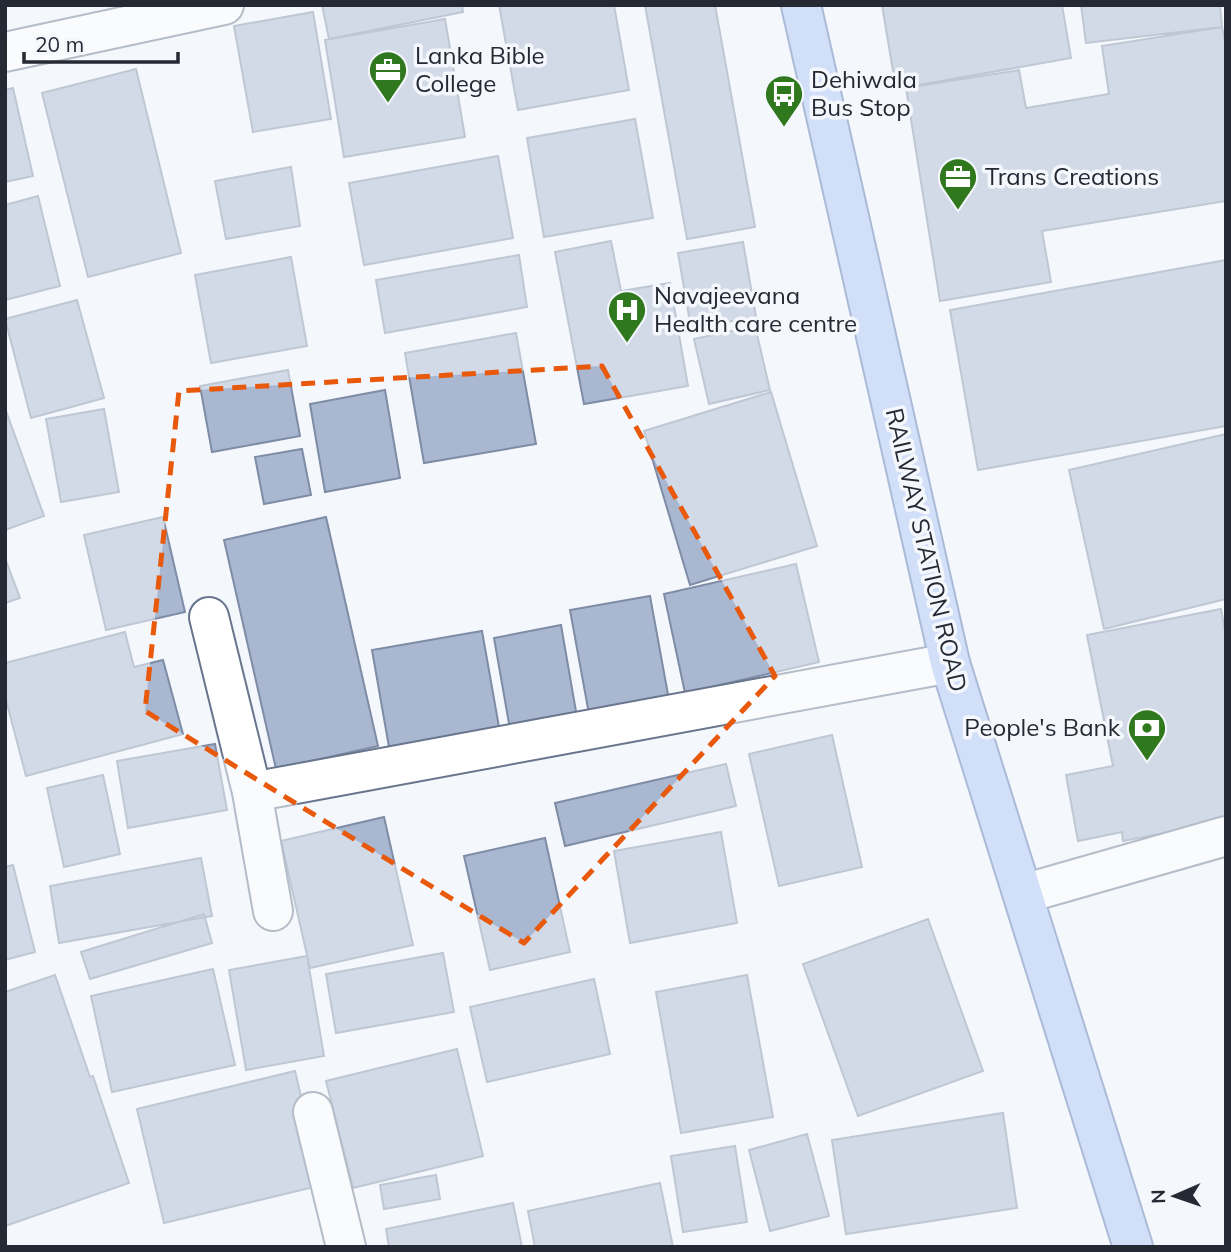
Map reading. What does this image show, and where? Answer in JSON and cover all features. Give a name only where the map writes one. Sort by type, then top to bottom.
[{"type":"main road","name":"RAILWAY STATION ROAD","points":[[801,5],[950,663],[1133,1247]]},
{"type":"street","points":[[5,52],[224,5]]},
{"type":"street","points":[[209,617],[253,792],[273,911]]},
{"type":"street","points":[[253,792],[950,663]]},
{"type":"street","points":[[1023,894],[1226,836]]},
{"type":"street","points":[[313,1112],[346,1247]]},
{"type":"highlighted area","points":[[602,366],[775,676],[524,943],[145,711],[179,391]]},
{"type":"building","points":[[322,5],[462,5],[463,12],[329,39]]},
{"type":"building","points":[[499,5],[614,5],[629,90],[518,110]]},
{"type":"building","points":[[645,5],[715,5],[755,227],[687,239]]},
{"type":"building","points":[[882,5],[1062,5],[1071,58],[896,89]]},
{"type":"building","points":[[1081,5],[1220,5],[1222,27],[1086,43]]},
{"type":"building","points":[[313,12],[331,119],[253,132],[234,26]]},
{"type":"building","points":[[445,19],[465,137],[344,157],[325,40]]},
{"type":"building","points":[[1222,27],[1226,47],[1226,201],[1042,231],[1051,282],[940,301],[906,88],[1019,70],[1026,108],[1109,94],[1102,46]]},
{"type":"building","points":[[136,69],[181,253],[88,277],[42,93]]},
{"type":"building","points":[[13,88],[33,176],[5,182],[5,90]]},
{"type":"building","points":[[635,119],[653,218],[544,237],[527,138]]},
{"type":"building","points":[[498,156],[513,238],[364,265],[349,183]]},
{"type":"building","points":[[291,167],[300,226],[226,239],[215,181]]},
{"type":"building","points":[[38,196],[60,286],[5,300],[5,205]]},
{"type":"building","name":"Navajeevana Health care centre","points":[[611,241],[621,291],[670,283],[688,386],[584,404],[555,252]]},
{"type":"building","points":[[743,242],[756,317],[691,328],[678,253]]},
{"type":"building","points":[[519,255],[527,307],[385,333],[376,280]]},
{"type":"building","points":[[291,257],[307,346],[211,363],[195,275]]},
{"type":"building","points":[[1226,260],[1226,426],[978,470],[950,310]]},
{"type":"building","points":[[77,300],[104,398],[31,418],[5,319]]},
{"type":"building","points":[[755,326],[770,390],[709,404],[694,339]]},
{"type":"building","points":[[516,333],[536,444],[424,463],[405,353]]},
{"type":"building","points":[[288,370],[300,436],[212,452],[200,386]]},
{"type":"building","points":[[385,390],[400,478],[325,492],[310,404]]},
{"type":"building","points":[[771,392],[817,546],[690,585],[644,431]]},
{"type":"building","points":[[5,408],[44,516],[5,530]]},
{"type":"building","points":[[104,409],[119,492],[61,502],[46,419]]},
{"type":"building","points":[[1226,434],[1226,599],[1104,629],[1069,470]]},
{"type":"building","points":[[302,449],[311,495],[264,504],[255,457]]},
{"type":"building","points":[[163,517],[185,612],[106,630],[84,535]]},
{"type":"building","points":[[326,517],[378,746],[276,769],[224,540]]},
{"type":"building","points":[[5,558],[20,598],[5,603]]},
{"type":"building","points":[[796,564],[819,662],[685,693],[664,594]]},
{"type":"building","points":[[650,596],[669,700],[589,714],[570,610]]},
{"type":"building","points":[[1221,609],[1226,636],[1226,821],[1123,841],[1122,832],[1078,841],[1066,775],[1113,766],[1087,635]]},
{"type":"building","points":[[561,625],[578,723],[511,735],[494,638]]},
{"type":"building","points":[[482,631],[499,727],[389,747],[372,650]]},
{"type":"building","points":[[125,632],[134,667],[163,660],[183,734],[26,776],[5,696],[5,663]]},
{"type":"building","points":[[832,735],[862,867],[779,886],[749,754]]},
{"type":"building","points":[[215,744],[227,810],[128,828],[117,761]]},
{"type":"building","points":[[726,764],[736,806],[565,846],[555,803]]},
{"type":"building","points":[[103,775],[120,854],[64,867],[47,788]]},
{"type":"building","points":[[384,817],[413,945],[310,968],[281,841]]},
{"type":"building","points":[[721,832],[737,923],[630,943],[614,851]]},
{"type":"building","points":[[545,838],[570,952],[490,970],[464,856]]},
{"type":"building","points":[[201,858],[212,916],[59,943],[50,886]]},
{"type":"building","points":[[13,865],[35,952],[5,960],[5,867]]},
{"type":"building","points":[[204,914],[212,943],[90,979],[81,952]]},
{"type":"building","points":[[928,919],[983,1071],[858,1116],[803,964]]},
{"type":"building","points":[[443,953],[454,1012],[336,1033],[326,974]]},
{"type":"building","points":[[307,956],[324,1056],[246,1070],[229,970]]},
{"type":"building","points":[[213,969],[235,1065],[112,1092],[91,996]]},
{"type":"building","points":[[55,975],[129,1183],[5,1226],[5,992]]},
{"type":"building","points":[[747,975],[773,1117],[681,1133],[656,992]]},
{"type":"building","points":[[594,979],[610,1054],[487,1082],[470,1007]]},
{"type":"building","points":[[457,1049],[483,1156],[353,1188],[326,1081]]},
{"type":"building","points":[[295,1071],[322,1185],[164,1223],[137,1109]]},
{"type":"building","points":[[1003,1113],[1017,1208],[846,1234],[832,1140]]},
{"type":"building","points":[[807,1134],[829,1216],[770,1231],[749,1150]]},
{"type":"building","points":[[735,1146],[747,1222],[683,1232],[671,1156]]},
{"type":"building","points":[[436,1175],[440,1199],[384,1209],[380,1185]]},
{"type":"building","points":[[660,1183],[673,1247],[535,1247],[528,1211]]},
{"type":"building","points":[[513,1203],[522,1247],[389,1247],[386,1229]]},
{"type":"place","name":"Lanka Bible College","points":[[388,104]]},
{"type":"place","name":"Dehiwala Bus Stop","points":[[784,128]]},
{"type":"place","name":"Trans Creations","points":[[958,211]]},
{"type":"place","name":"Navajeevana Health care centre","points":[[627,344]]},
{"type":"place","name":"People's Bank","points":[[1147,762]]}]
